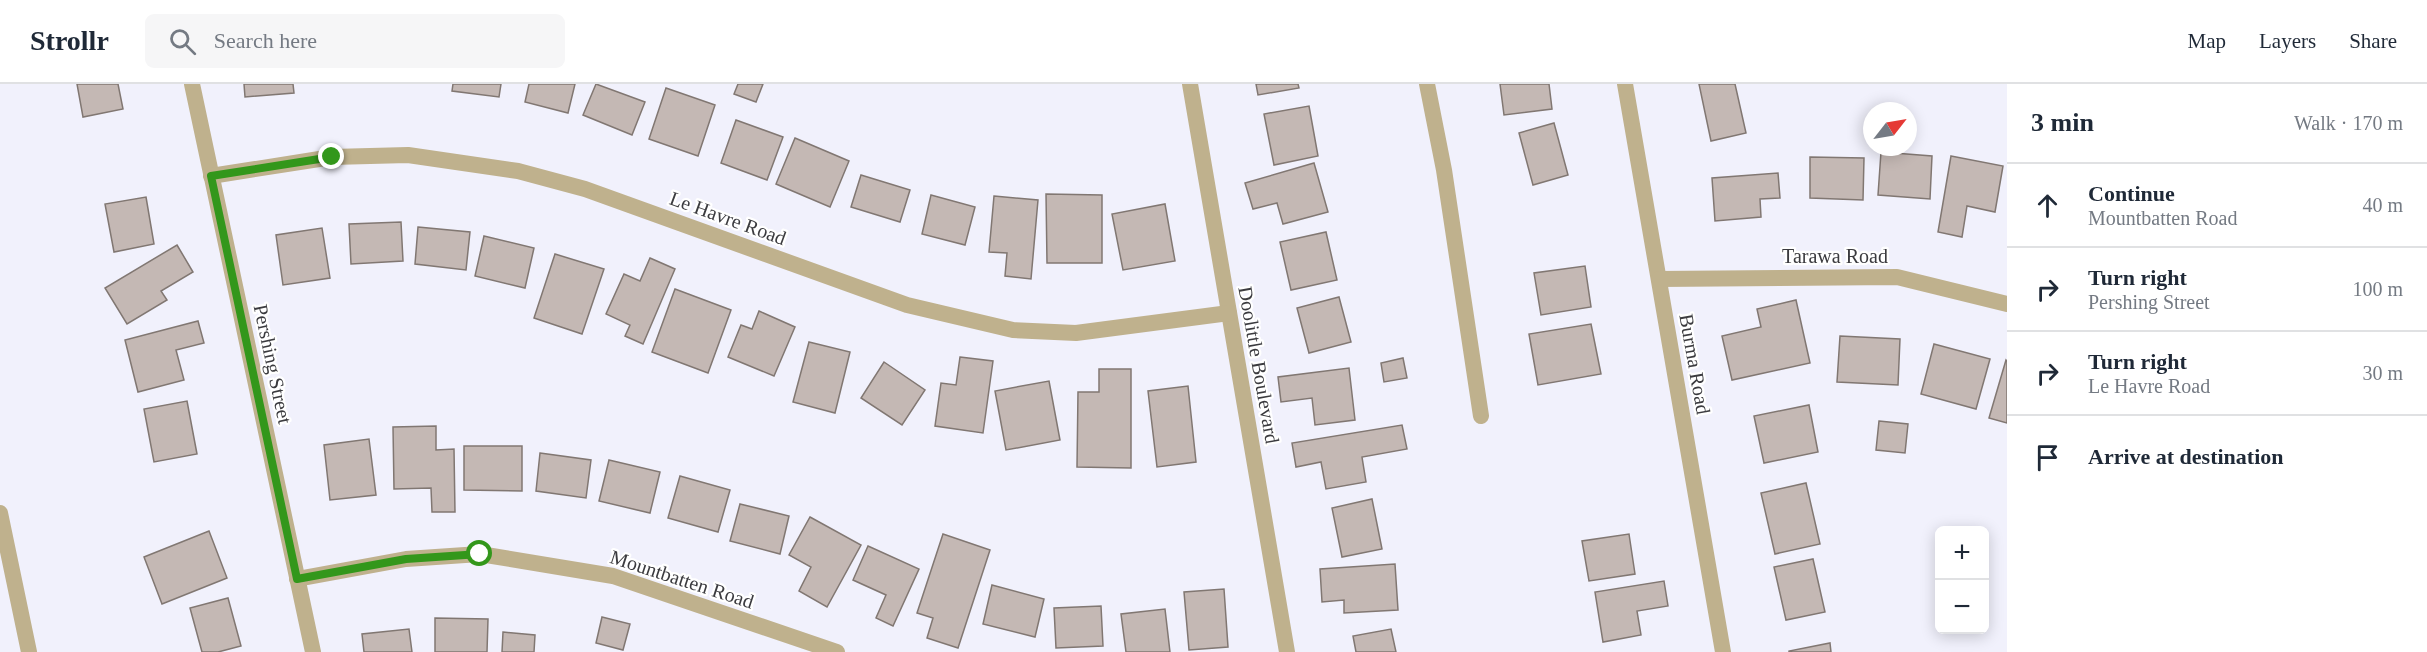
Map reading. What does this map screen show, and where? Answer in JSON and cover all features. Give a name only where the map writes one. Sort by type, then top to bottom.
[{"type":"street","name":"Pershing Street","points":[[192,84],[313,652]]},
{"type":"street","name":"Doolittle Boulevard","points":[[1190,84],[1287,652]]},
{"type":"street","points":[[1427,84],[1444,170],[1481,416]]},
{"type":"street","name":"Burma Road","points":[[1626,84],[1723,652]]},
{"type":"street","name":"Le Havre Road","points":[[211,176],[332,157],[408,155],[518,171],[585,189],[907,305],[1013,330],[1076,333],[1228,313]]},
{"type":"street","name":"Tarawa Road","points":[[1659,279],[1897,277],[2007,304]]},
{"type":"street","points":[[0,513],[29,652]]},
{"type":"street","name":"Mountbatten Road","points":[[297,579],[406,559],[480,554],[613,576],[837,652]]},
{"type":"building","points":[[77,84],[118,84],[123,109],[83,117]]},
{"type":"building","points":[[244,84],[293,84],[294,93],[245,97]]},
{"type":"building","points":[[453,84],[501,84],[499,97],[452,91]]},
{"type":"building","points":[[529,84],[575,84],[568,113],[525,102]]},
{"type":"building","points":[[596,84],[645,102],[632,135],[583,115]]},
{"type":"building","points":[[738,84],[763,84],[756,102],[734,94]]},
{"type":"building","points":[[1256,84],[1298,84],[1299,88],[1258,95]]},
{"type":"building","points":[[1500,84],[1549,84],[1552,109],[1504,115]]},
{"type":"building","points":[[1699,84],[1735,84],[1746,133],[1711,141]]},
{"type":"building","points":[[666,88],[715,105],[698,156],[649,139]]},
{"type":"building","points":[[1309,106],[1318,156],[1274,165],[1264,114]]},
{"type":"building","points":[[736,120],[783,137],[767,180],[721,163]]},
{"type":"building","points":[[1554,123],[1568,175],[1533,185],[1519,133]]},
{"type":"building","points":[[795,138],[849,161],[830,207],[776,184]]},
{"type":"building","points":[[1881,156],[1932,156],[1930,199],[1878,195]]},
{"type":"building","points":[[1951,156],[2003,166],[1995,212],[1967,206],[1962,237],[1938,232]]},
{"type":"building","points":[[1810,157],[1864,158],[1863,200],[1810,198]]},
{"type":"building","points":[[1314,163],[1328,212],[1283,224],[1277,203],[1253,209],[1245,183]]},
{"type":"building","points":[[1778,173],[1780,198],[1760,199],[1761,217],[1715,221],[1712,178]]},
{"type":"building","points":[[861,175],[910,190],[900,222],[851,207]]},
{"type":"building","points":[[1046,194],[1102,195],[1102,263],[1047,263]]},
{"type":"building","points":[[931,195],[975,207],[965,245],[922,234]]},
{"type":"building","points":[[994,196],[1038,200],[1031,279],[1005,276],[1007,253],[989,252]]},
{"type":"building","points":[[146,197],[154,244],[114,252],[105,204]]},
{"type":"building","points":[[1165,204],[1175,261],[1123,270],[1112,214]]},
{"type":"building","points":[[401,222],[403,261],[351,264],[349,224]]},
{"type":"building","points":[[418,227],[470,232],[466,270],[415,264]]},
{"type":"building","points":[[322,228],[330,278],[283,285],[276,235]]},
{"type":"building","points":[[1326,232],[1337,280],[1291,290],[1280,242]]},
{"type":"building","points":[[484,236],[534,248],[525,288],[475,276]]},
{"type":"building","points":[[177,245],[193,272],[161,291],[167,300],[127,324],[105,288]]},
{"type":"building","points":[[555,254],[604,269],[582,334],[534,318]]},
{"type":"building","points":[[650,258],[675,269],[643,344],[625,336],[630,325],[606,314],[624,274],[640,281]]},
{"type":"building","points":[[1585,266],[1591,307],[1541,315],[1534,273]]},
{"type":"building","points":[[675,289],[731,310],[708,373],[652,352]]},
{"type":"building","points":[[1339,297],[1351,342],[1309,353],[1297,308]]},
{"type":"building","points":[[1796,300],[1810,363],[1732,380],[1722,336],[1761,327],[1757,309]]},
{"type":"building","points":[[759,311],[795,327],[774,376],[728,357],[741,325],[752,329]]},
{"type":"building","points":[[198,321],[204,343],[176,350],[184,380],[138,392],[125,340]]},
{"type":"building","points":[[1591,324],[1601,374],[1538,385],[1529,334]]},
{"type":"building","points":[[1840,336],[1900,339],[1898,385],[1837,382]]},
{"type":"building","points":[[809,342],[850,352],[835,413],[793,402]]},
{"type":"building","points":[[1934,344],[1990,359],[1976,409],[1921,394]]},
{"type":"building","points":[[960,357],[993,361],[983,433],[935,426],[941,383],[956,385]]},
{"type":"building","points":[[1403,358],[1407,378],[1384,382],[1381,363]]},
{"type":"building","points":[[2007,361],[2007,423],[1989,418]]},
{"type":"building","points":[[884,362],[925,390],[902,425],[861,398]]},
{"type":"building","points":[[1349,368],[1355,420],[1315,425],[1312,398],[1281,402],[1278,377]]},
{"type":"building","points":[[1099,369],[1131,369],[1131,468],[1077,467],[1078,392],[1099,392]]},
{"type":"building","points":[[1049,381],[1060,440],[1006,450],[995,391]]},
{"type":"building","points":[[1188,386],[1196,462],[1157,467],[1148,391]]},
{"type":"building","points":[[187,401],[197,454],[154,462],[144,409]]},
{"type":"building","points":[[1809,405],[1818,452],[1764,463],[1754,416]]},
{"type":"building","points":[[1879,421],[1908,424],[1905,453],[1876,450]]},
{"type":"building","points":[[1402,425],[1407,449],[1362,457],[1366,482],[1326,489],[1321,462],[1296,467],[1292,443]]},
{"type":"building","points":[[436,426],[436,450],[454,449],[455,512],[432,512],[431,488],[394,489],[393,427]]},
{"type":"building","points":[[369,439],[376,495],[330,500],[324,445]]},
{"type":"building","points":[[464,446],[522,446],[522,491],[464,490]]},
{"type":"building","points":[[540,453],[591,460],[586,498],[536,491]]},
{"type":"building","points":[[609,460],[660,472],[650,513],[599,501]]},
{"type":"building","points":[[680,476],[730,490],[718,532],[668,518]]},
{"type":"building","points":[[1806,483],[1820,544],[1775,554],[1761,493]]},
{"type":"building","points":[[1372,499],[1382,549],[1342,557],[1332,508]]},
{"type":"building","points":[[740,504],[789,516],[780,554],[730,541]]},
{"type":"building","points":[[810,517],[861,545],[827,607],[799,591],[811,567],[789,555]]},
{"type":"building","points":[[209,531],[227,578],[162,604],[144,557]]},
{"type":"building","points":[[943,534],[990,550],[958,648],[927,638],[933,618],[917,613]]},
{"type":"building","points":[[1629,534],[1635,574],[1589,581],[1582,541]]},
{"type":"building","points":[[868,546],[919,569],[893,626],[876,618],[886,595],[853,580]]},
{"type":"building","points":[[1813,559],[1825,612],[1786,620],[1774,567]]},
{"type":"building","points":[[1395,564],[1398,610],[1344,613],[1344,600],[1322,602],[1320,569]]},
{"type":"building","points":[[1664,581],[1668,606],[1637,611],[1641,635],[1603,642],[1595,592]]},
{"type":"building","points":[[992,585],[1044,599],[1035,637],[983,624]]},
{"type":"building","points":[[1224,589],[1228,647],[1189,650],[1184,592]]},
{"type":"building","points":[[228,598],[241,646],[218,652],[202,652],[190,608]]},
{"type":"building","points":[[1101,606],[1103,646],[1056,648],[1054,608]]},
{"type":"building","points":[[1165,609],[1170,652],[1126,652],[1121,614]]},
{"type":"building","points":[[602,617],[630,624],[623,650],[596,643]]},
{"type":"building","points":[[435,618],[488,619],[487,652],[435,652]]},
{"type":"building","points":[[409,629],[412,652],[364,652],[362,634]]},
{"type":"building","points":[[1391,629],[1396,652],[1356,652],[1353,636]]},
{"type":"building","points":[[503,632],[535,635],[534,652],[502,652]]},
{"type":"building","points":[[1830,643],[1831,652],[1789,652],[1789,651]]},
{"type":"route","points":[[332,157],[211,176],[297,579],[406,559],[480,554]]}]
